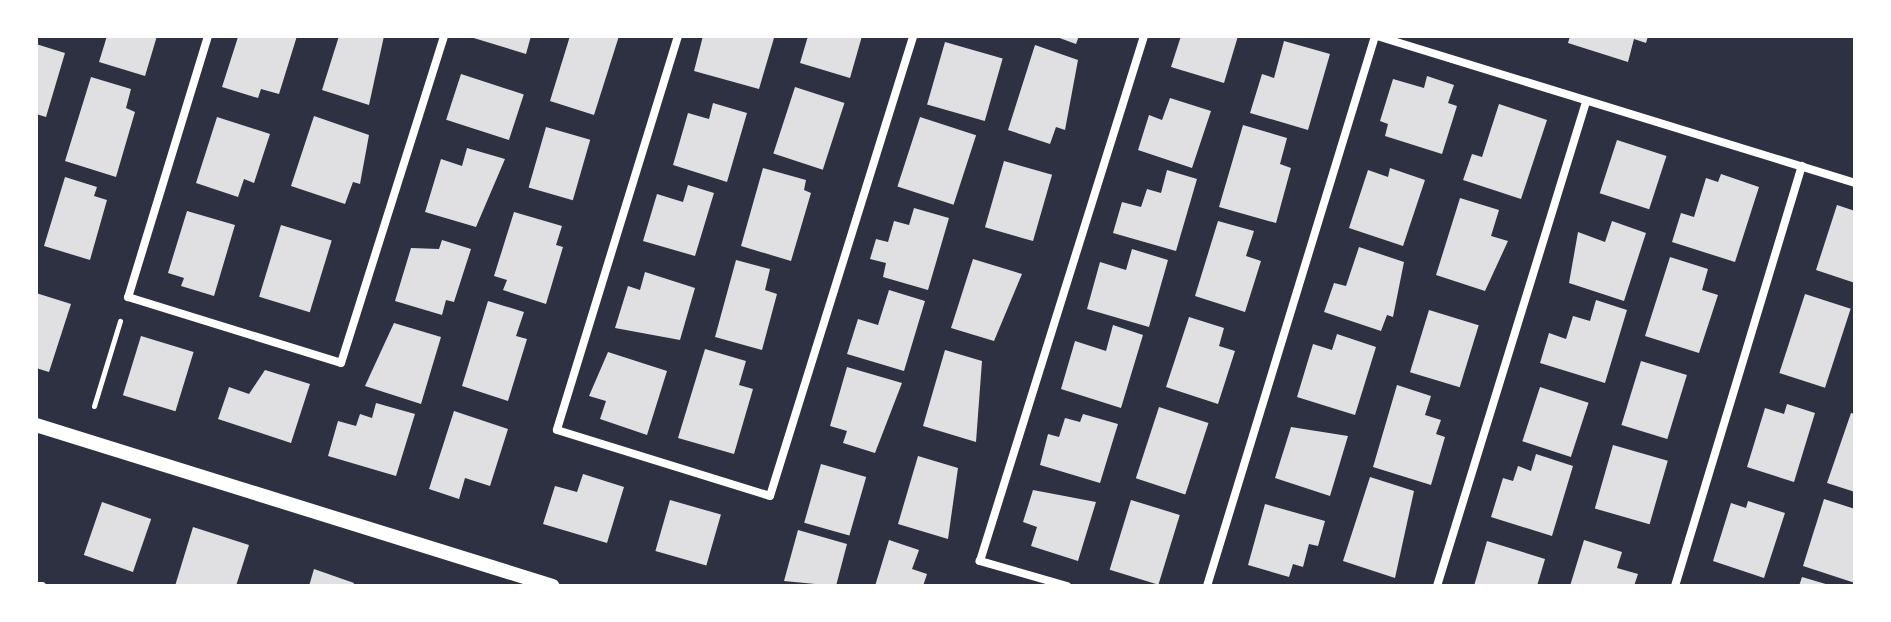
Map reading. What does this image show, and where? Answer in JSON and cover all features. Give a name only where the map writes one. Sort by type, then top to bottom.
[{"type":"street","points":[[208,36],[128,297],[341,363],[444,36]]},
{"type":"street","points":[[678,36],[557,430],[770,496],[913,36]]},
{"type":"street","points":[[1067,586],[980,561],[1144,36]]},
{"type":"street","points":[[1207,586],[1376,36],[1855,183]]},
{"type":"street","points":[[1437,586],[1586,102]]},
{"type":"street","points":[[1675,586],[1802,166]]},
{"type":"street","points":[[36,425],[553,586]]},
{"type":"path","points":[[94,406],[128,297]]},
{"type":"building","points":[[107,36],[157,36],[145,76],[99,62]]},
{"type":"building","points":[[297,36],[279,94],[261,89],[258,98],[222,87],[238,37]]},
{"type":"building","points":[[339,36],[384,36],[369,105],[322,90]]},
{"type":"building","points":[[467,36],[531,36],[526,54]]},
{"type":"building","points":[[570,36],[619,36],[594,115],[550,101]]},
{"type":"building","points":[[703,36],[774,38],[759,89],[694,71]]},
{"type":"building","points":[[808,36],[862,36],[850,78],[800,63]]},
{"type":"building","points":[[1054,36],[1079,36],[1076,44]]},
{"type":"building","points":[[1181,36],[1238,36],[1224,83],[1171,67]]},
{"type":"building","points":[[1570,36],[1648,36],[1646,43],[1634,39],[1628,62],[1568,43]]},
{"type":"building","points":[[1284,41],[1330,54],[1308,130],[1250,113],[1262,74],[1274,78]]},
{"type":"building","points":[[945,42],[1003,59],[985,121],[927,104]]},
{"type":"building","points":[[36,44],[65,53],[46,117],[36,114]]},
{"type":"building","points":[[1035,45],[1078,60],[1065,130],[1056,127],[1050,144],[1008,130]]},
{"type":"building","points":[[461,74],[524,94],[509,140],[446,120]]},
{"type":"building","points":[[1427,76],[1454,85],[1448,103],[1457,106],[1442,154],[1385,136],[1388,124],[1380,121],[1393,79],[1424,88]]},
{"type":"building","points":[[91,77],[131,89],[126,108],[135,112],[116,177],[65,161]]},
{"type":"building","points":[[795,87],[844,103],[823,170],[773,154]]},
{"type":"building","points":[[1170,98],[1211,111],[1192,168],[1138,150],[1149,115],[1162,120]]},
{"type":"building","points":[[713,103],[747,113],[727,182],[673,165],[688,113],[709,119]]},
{"type":"building","points":[[1499,104],[1547,120],[1521,199],[1463,180],[1472,154],[1482,157]]},
{"type":"building","points":[[314,116],[369,135],[360,184],[353,182],[345,204],[291,186]]},
{"type":"building","points":[[217,117],[270,134],[254,183],[244,179],[238,197],[196,183]]},
{"type":"building","points":[[920,117],[976,135],[954,205],[897,186]]},
{"type":"building","points":[[1243,125],[1287,138],[1280,164],[1291,168],[1276,223],[1219,207]]},
{"type":"building","points":[[546,127],[590,140],[573,200],[529,188]]},
{"type":"building","points":[[1617,140],[1666,156],[1649,209],[1600,193]]},
{"type":"building","points":[[467,148],[505,159],[476,227],[425,212],[441,159],[462,166]]},
{"type":"building","points":[[1004,161],[1052,175],[1033,241],[985,227]]},
{"type":"building","points":[[763,168],[806,180],[804,190],[811,193],[791,261],[741,246]]},
{"type":"building","points":[[1390,168],[1425,180],[1403,246],[1349,228],[1368,170],[1388,177]]},
{"type":"building","points":[[1167,170],[1197,179],[1176,251],[1113,233],[1122,202],[1141,207],[1147,189],[1161,193]]},
{"type":"building","points":[[1721,174],[1759,187],[1735,262],[1672,242],[1681,213],[1694,217],[1706,178],[1718,182]]},
{"type":"building","points":[[65,177],[97,187],[94,196],[107,200],[90,260],[44,246]]},
{"type":"building","points":[[688,185],[714,193],[695,256],[643,241],[657,194],[683,202]]},
{"type":"building","points":[[1460,198],[1499,210],[1491,236],[1508,241],[1485,291],[1436,275]]},
{"type":"building","points":[[1837,205],[1855,211],[1855,283],[1816,270]]},
{"type":"building","points":[[914,208],[949,218],[928,290],[883,277],[886,263],[870,259],[876,239],[888,242],[894,221],[909,225]]},
{"type":"building","points":[[187,211],[235,225],[214,296],[181,286],[184,278],[168,273]]},
{"type":"building","points":[[514,212],[562,226],[556,245],[563,247],[546,304],[503,290],[507,280],[494,276]]},
{"type":"building","points":[[1218,221],[1254,231],[1246,256],[1261,261],[1245,312],[1195,296]]},
{"type":"building","points":[[1612,221],[1646,233],[1624,301],[1569,283],[1578,232],[1605,242]]},
{"type":"building","points":[[281,225],[332,240],[310,312],[259,297]]},
{"type":"building","points":[[442,240],[471,249],[454,302],[446,300],[442,315],[395,301],[411,248],[439,249]]},
{"type":"building","points":[[1359,247],[1404,262],[1393,317],[1387,315],[1381,331],[1324,312],[1334,283],[1346,286]]},
{"type":"building","points":[[1132,249],[1168,260],[1149,327],[1087,309],[1100,262],[1126,270]]},
{"type":"building","points":[[1670,257],[1708,269],[1702,290],[1718,295],[1699,353],[1645,336]]},
{"type":"building","points":[[973,259],[1022,274],[994,341],[951,328]]},
{"type":"building","points":[[736,260],[770,269],[765,290],[777,294],[762,350],[715,337]]},
{"type":"building","points":[[645,272],[695,288],[680,340],[615,328],[628,286],[640,290]]},
{"type":"building","points":[[889,290],[925,301],[904,371],[847,354],[858,319],[878,325]]},
{"type":"building","points":[[36,293],[71,304],[49,372],[36,368]]},
{"type":"building","points":[[1805,294],[1851,309],[1825,388],[1779,373]]},
{"type":"building","points":[[1596,300],[1627,310],[1605,383],[1540,363],[1549,333],[1566,339],[1573,316],[1590,321]]},
{"type":"building","points":[[488,301],[524,312],[516,336],[527,339],[508,401],[462,386]]},
{"type":"building","points":[[1429,310],[1479,325],[1460,387],[1410,372]]},
{"type":"building","points":[[1189,317],[1224,328],[1219,346],[1235,351],[1218,404],[1166,387]]},
{"type":"building","points":[[394,323],[441,337],[421,404],[365,386]]},
{"type":"building","points":[[1113,325],[1143,335],[1121,408],[1061,389],[1075,341],[1106,351]]},
{"type":"building","points":[[1337,334],[1376,347],[1355,415],[1297,397],[1313,344],[1332,350]]},
{"type":"building","points":[[141,336],[194,352],[175,411],[123,395]]},
{"type":"building","points":[[705,349],[746,361],[739,385],[753,389],[734,454],[678,438]]},
{"type":"building","points":[[945,350],[982,361],[976,442],[923,426]]},
{"type":"building","points":[[608,352],[667,371],[647,435],[600,419],[606,401],[589,396]]},
{"type":"building","points":[[1641,361],[1687,375],[1667,439],[1621,425]]},
{"type":"building","points":[[847,367],[902,383],[875,453],[843,443],[847,431],[830,426]]},
{"type":"building","points":[[265,370],[310,384],[291,443],[218,419],[229,387],[249,394]]},
{"type":"building","points":[[1397,385],[1431,396],[1425,415],[1441,420],[1436,434],[1445,437],[1431,485],[1373,467]]},
{"type":"building","points":[[1540,387],[1589,403],[1571,457],[1522,441]]},
{"type":"building","points":[[376,403],[415,414],[396,476],[328,456],[338,421],[356,426],[360,414],[372,418]]},
{"type":"building","points":[[1787,404],[1815,413],[1794,482],[1747,467],[1765,408],[1784,414]]},
{"type":"building","points":[[1159,407],[1208,423],[1185,494],[1136,478]]},
{"type":"building","points":[[454,411],[508,429],[490,486],[465,478],[459,499],[429,489]]},
{"type":"building","points":[[1851,413],[1855,414],[1855,492],[1827,483]]},
{"type":"building","points":[[1083,414],[1118,424],[1100,483],[1040,465],[1048,434],[1059,437],[1065,418],[1080,422]]},
{"type":"building","points":[[1291,427],[1348,436],[1330,496],[1275,478]]},
{"type":"building","points":[[1613,445],[1668,461],[1650,524],[1595,508]]},
{"type":"building","points":[[1536,454],[1573,466],[1552,536],[1491,517],[1503,478],[1513,481],[1518,466],[1531,471]]},
{"type":"building","points":[[918,456],[958,468],[948,539],[898,524]]},
{"type":"building","points":[[821,464],[866,477],[849,536],[804,523]]},
{"type":"building","points":[[583,474],[624,487],[607,543],[543,524],[555,486],[577,492]]},
{"type":"building","points":[[1370,477],[1414,491],[1395,578],[1343,561]]},
{"type":"building","points":[[1033,490],[1096,502],[1078,561],[1031,546],[1037,527],[1023,522]]},
{"type":"building","points":[[1824,499],[1855,509],[1855,583],[1803,566]]},
{"type":"building","points":[[670,500],[721,515],[706,566],[655,551]]},
{"type":"building","points":[[1131,500],[1180,515],[1158,585],[1110,570]]},
{"type":"building","points":[[1748,501],[1785,513],[1764,578],[1713,561],[1731,503],[1746,508]]},
{"type":"building","points":[[102,502],[151,519],[133,572],[84,555]]},
{"type":"building","points":[[1265,504],[1325,521],[1318,546],[1309,544],[1303,567],[1293,564],[1289,577],[1248,565]]},
{"type":"building","points":[[193,527],[249,545],[236,586],[175,586]]},
{"type":"building","points":[[798,530],[847,544],[836,586],[784,581]]},
{"type":"building","points":[[889,540],[919,550],[912,569],[927,574],[923,586],[875,586]]},
{"type":"building","points":[[1584,540],[1622,552],[1617,568],[1638,574],[1634,586],[1570,586]]},
{"type":"building","points":[[1487,541],[1545,559],[1537,586],[1474,586]]},
{"type":"building","points":[[314,569],[354,583],[353,586],[309,586]]},
{"type":"building","points":[[1802,577],[1829,585],[1799,586]]}]
